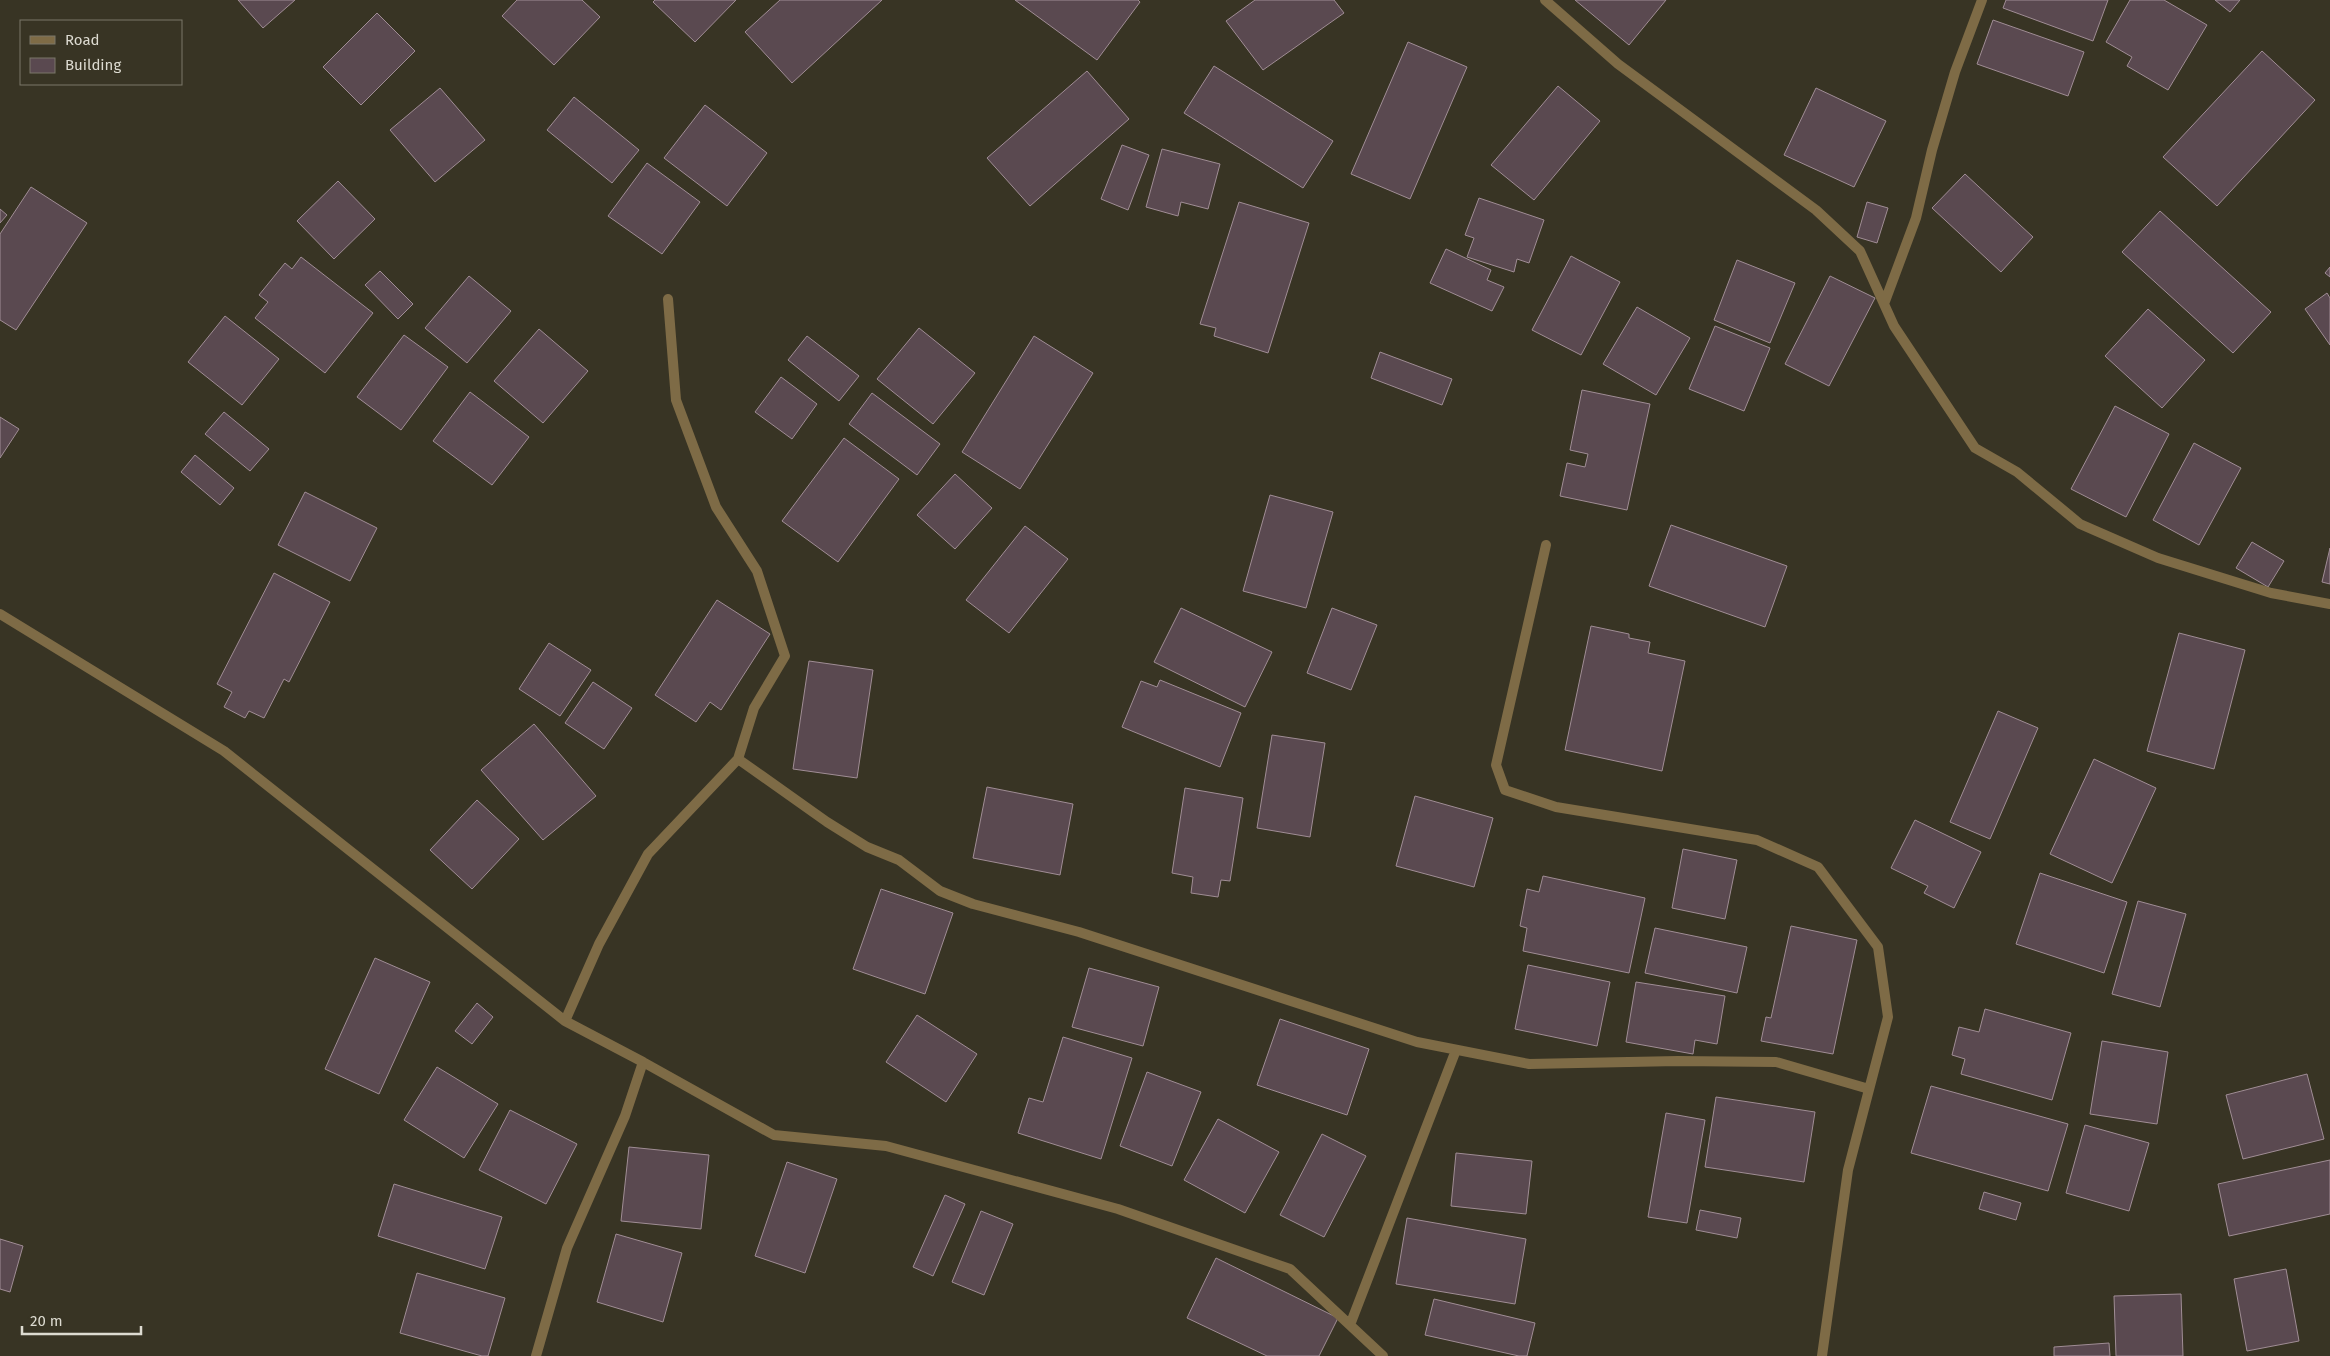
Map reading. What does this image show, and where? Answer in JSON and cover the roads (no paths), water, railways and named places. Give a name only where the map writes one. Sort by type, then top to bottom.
[{"type":"street","points":[[1545,0],[1618,64],[1816,210],[1860,250],[1894,326],[1975,448],[2017,472],[2080,524],[2168,561],[2271,593],[2330,604]]},
{"type":"street","points":[[1884,304],[1916,218],[1932,150],[1955,72],[1982,0]]},
{"type":"street","points":[[565,1021],[598,944],[648,854],[738,759],[754,708],[785,656],[757,571],[716,506],[676,400],[668,299]]},
{"type":"street","points":[[1546,546],[1496,765],[1505,790],[1556,807],[1757,840],[1818,867],[1878,947],[1888,1017],[1848,1170],[1822,1356]]},
{"type":"street","points":[[0,614],[224,751],[565,1021],[774,1135],[886,1146],[1118,1209],[1290,1269],[1383,1356]]},
{"type":"street","points":[[738,759],[827,822],[867,847],[899,860],[940,891],[973,904],[1089,935],[1417,1042],[1529,1064],[1678,1061],[1776,1062],[1869,1089]]},
{"type":"street","points":[[1350,1325],[1456,1050]]},
{"type":"street","points":[[536,1356],[567,1248],[625,1116],[643,1062]]}]
